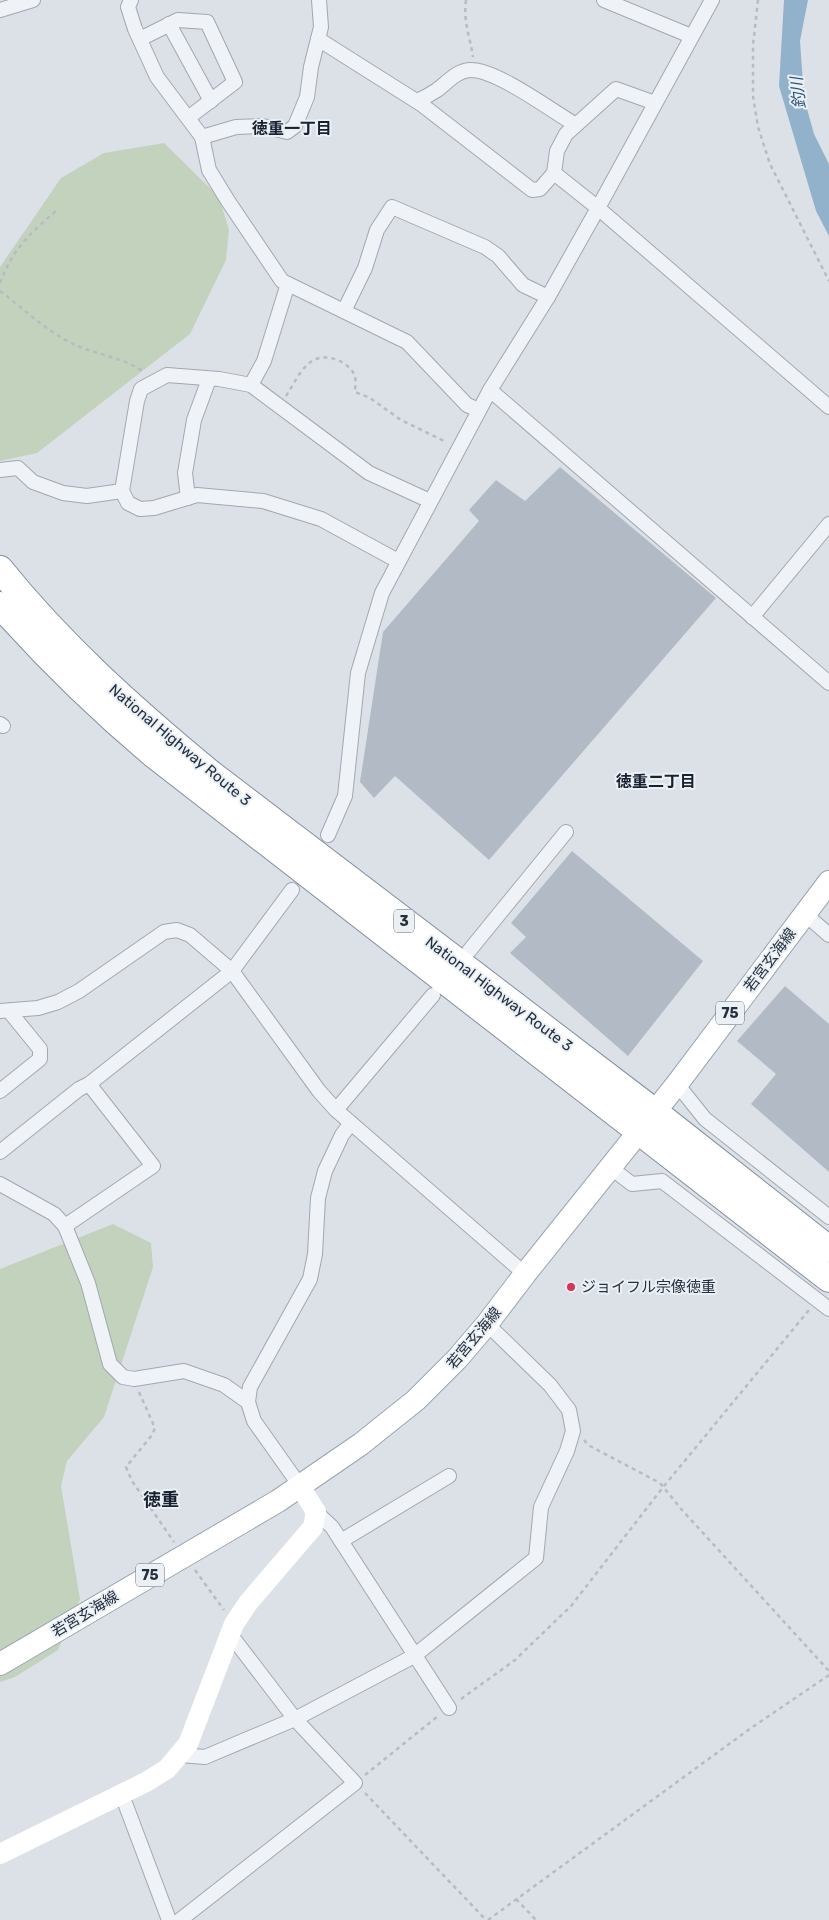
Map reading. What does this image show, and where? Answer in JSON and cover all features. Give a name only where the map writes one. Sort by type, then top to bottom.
[{"type":"highway","name":"National Highway Route 3","points":[[0,569],[84,663],[172,741],[647,1122],[823,1290]]},
{"type":"highway","name":"National Highway Route 3","points":[[0,605],[79,689],[154,755],[647,1122],[829,1249]]},
{"type":"main road","name":"若宮玄海線","points":[[0,1664],[278,1501],[362,1444],[416,1400],[457,1359],[487,1324],[524,1274],[677,1084],[829,882]]},
{"type":"street","points":[[0,10],[33,0]]},
{"type":"street","points":[[131,0],[128,7],[157,77],[202,137],[209,170],[282,281],[407,342],[467,405],[479,410]]},
{"type":"street","points":[[202,137],[236,127],[263,126],[287,132],[295,126],[307,97],[311,67],[321,27],[319,0]]},
{"type":"street","points":[[604,0],[691,36]]},
{"type":"street","points":[[328,835],[345,796],[358,673],[382,593],[490,390],[548,297],[712,0]]},
{"type":"street","points":[[140,38],[178,20],[207,22],[235,82],[188,118]]},
{"type":"street","points":[[169,24],[211,101]]},
{"type":"street","points":[[318,39],[417,101],[532,190],[540,189],[554,174],[557,151],[566,134],[616,89],[656,103]]},
{"type":"street","points":[[417,101],[438,89],[451,77],[469,70],[487,73],[509,83],[576,125]]},
{"type":"street","points":[[554,174],[598,208],[829,407]]},
{"type":"street","points":[[344,312],[365,268],[377,230],[392,207],[485,247],[498,256],[523,285],[548,297]]},
{"type":"street","points":[[252,385],[264,361],[286,290]]},
{"type":"street","points":[[398,561],[321,519],[271,504],[197,495],[154,508],[140,509],[128,503],[122,491],[136,402],[142,389],[155,380],[168,375],[252,385],[369,473],[430,501]]},
{"type":"street","points":[[188,498],[185,473],[194,420],[209,379]]},
{"type":"street","points":[[490,390],[829,683]]},
{"type":"street","points":[[0,470],[18,468],[33,482],[63,494],[87,496],[122,491]]},
{"type":"street","points":[[752,617],[829,524]]},
{"type":"street","points":[[468,951],[566,832]]},
{"type":"street","points":[[0,1152],[232,971],[292,890]]},
{"type":"street","points":[[805,914],[829,935]]},
{"type":"street","points":[[4,1011],[38,1008],[58,1002],[79,991],[164,932],[177,930],[190,935],[232,971],[319,1091],[336,1110],[524,1274]]},
{"type":"street","points":[[336,1110],[433,995]]},
{"type":"street","points":[[0,1091],[40,1059],[40,1049],[4,1011]]},
{"type":"street","points":[[65,1226],[153,1166],[88,1084]]},
{"type":"street","points":[[677,1084],[705,1118],[829,1217]]},
{"type":"street","points":[[351,1124],[342,1135],[325,1171],[318,1198],[315,1254],[310,1279],[250,1388],[248,1402],[254,1421],[316,1512],[332,1526],[448,1708]]},
{"type":"street","points":[[611,1168],[632,1184],[662,1181],[823,1290],[829,1309]]},
{"type":"street","points":[[0,1184],[54,1214],[65,1226],[88,1283],[110,1364],[123,1377],[134,1379],[184,1371],[224,1385],[248,1402]]},
{"type":"street","points":[[180,1755],[205,1757],[295,1719],[414,1656],[536,1558],[541,1506],[567,1451],[573,1431],[569,1410],[550,1386],[487,1324]]},
{"type":"street","points":[[341,1541],[448,1476]]},
{"type":"street","points":[[0,1854],[122,1795],[167,1769],[180,1755],[194,1731],[232,1629],[248,1603],[313,1527],[316,1512]]},
{"type":"street","points":[[180,1920],[355,1783],[295,1719],[232,1629]]},
{"type":"street","points":[[122,1795],[169,1920]]},
{"type":"path","points":[[466,0],[465,26],[471,45],[474,71]]},
{"type":"path","points":[[758,0],[752,44],[754,96],[758,127],[770,164],[829,281]]},
{"type":"path","points":[[0,283],[7,263],[27,236],[56,211]]},
{"type":"path","points":[[0,291],[62,339],[97,354],[136,366],[155,380]]},
{"type":"path","points":[[280,406],[303,368],[313,360],[322,357],[334,358],[347,367],[355,377],[355,392],[370,398],[401,420],[459,448]]},
{"type":"path","points":[[823,1290],[664,1486],[571,1606],[515,1660],[448,1708],[355,1783],[487,1920],[751,1728],[829,1675]]},
{"type":"path","points":[[134,1379],[154,1428],[152,1435],[126,1467],[132,1481],[184,1555],[232,1629]]},
{"type":"path","points":[[573,1431],[588,1445],[664,1486],[682,1510],[829,1671]]},
{"type":"path","points":[[516,1899],[536,1920]]},
{"type":"green space","points":[[164,143],[219,197],[229,230],[226,260],[190,334],[37,453],[0,461],[0,267],[61,178],[104,153]]},
{"type":"green space","points":[[113,1224],[151,1243],[153,1267],[104,1417],[67,1461],[61,1486],[80,1599],[58,1650],[15,1677],[0,1682],[0,1269]]},
{"type":"water","name":"釣川","points":[[784,0],[808,0],[800,41],[804,98],[814,134],[829,164],[829,236],[816,211],[779,86]]},
{"type":"building","points":[[560,467],[716,598],[489,860],[395,776],[374,798],[360,782],[383,632],[479,521],[469,510],[496,480],[525,501]]},
{"type":"building","points":[[572,851],[703,961],[628,1056],[510,953],[526,937],[511,923]]},
{"type":"building","points":[[785,986],[829,1024],[829,1172],[751,1104],[776,1074],[737,1041]]},
{"type":"place","name":"ジョイフル宗像徳重","points":[[571,1287]]},
{"type":"district","name":"徳重一丁目","points":[[292,128]]},
{"type":"district","name":"徳重二丁目","points":[[656,781]]},
{"type":"district","name":"徳重","points":[[161,1500]]}]
